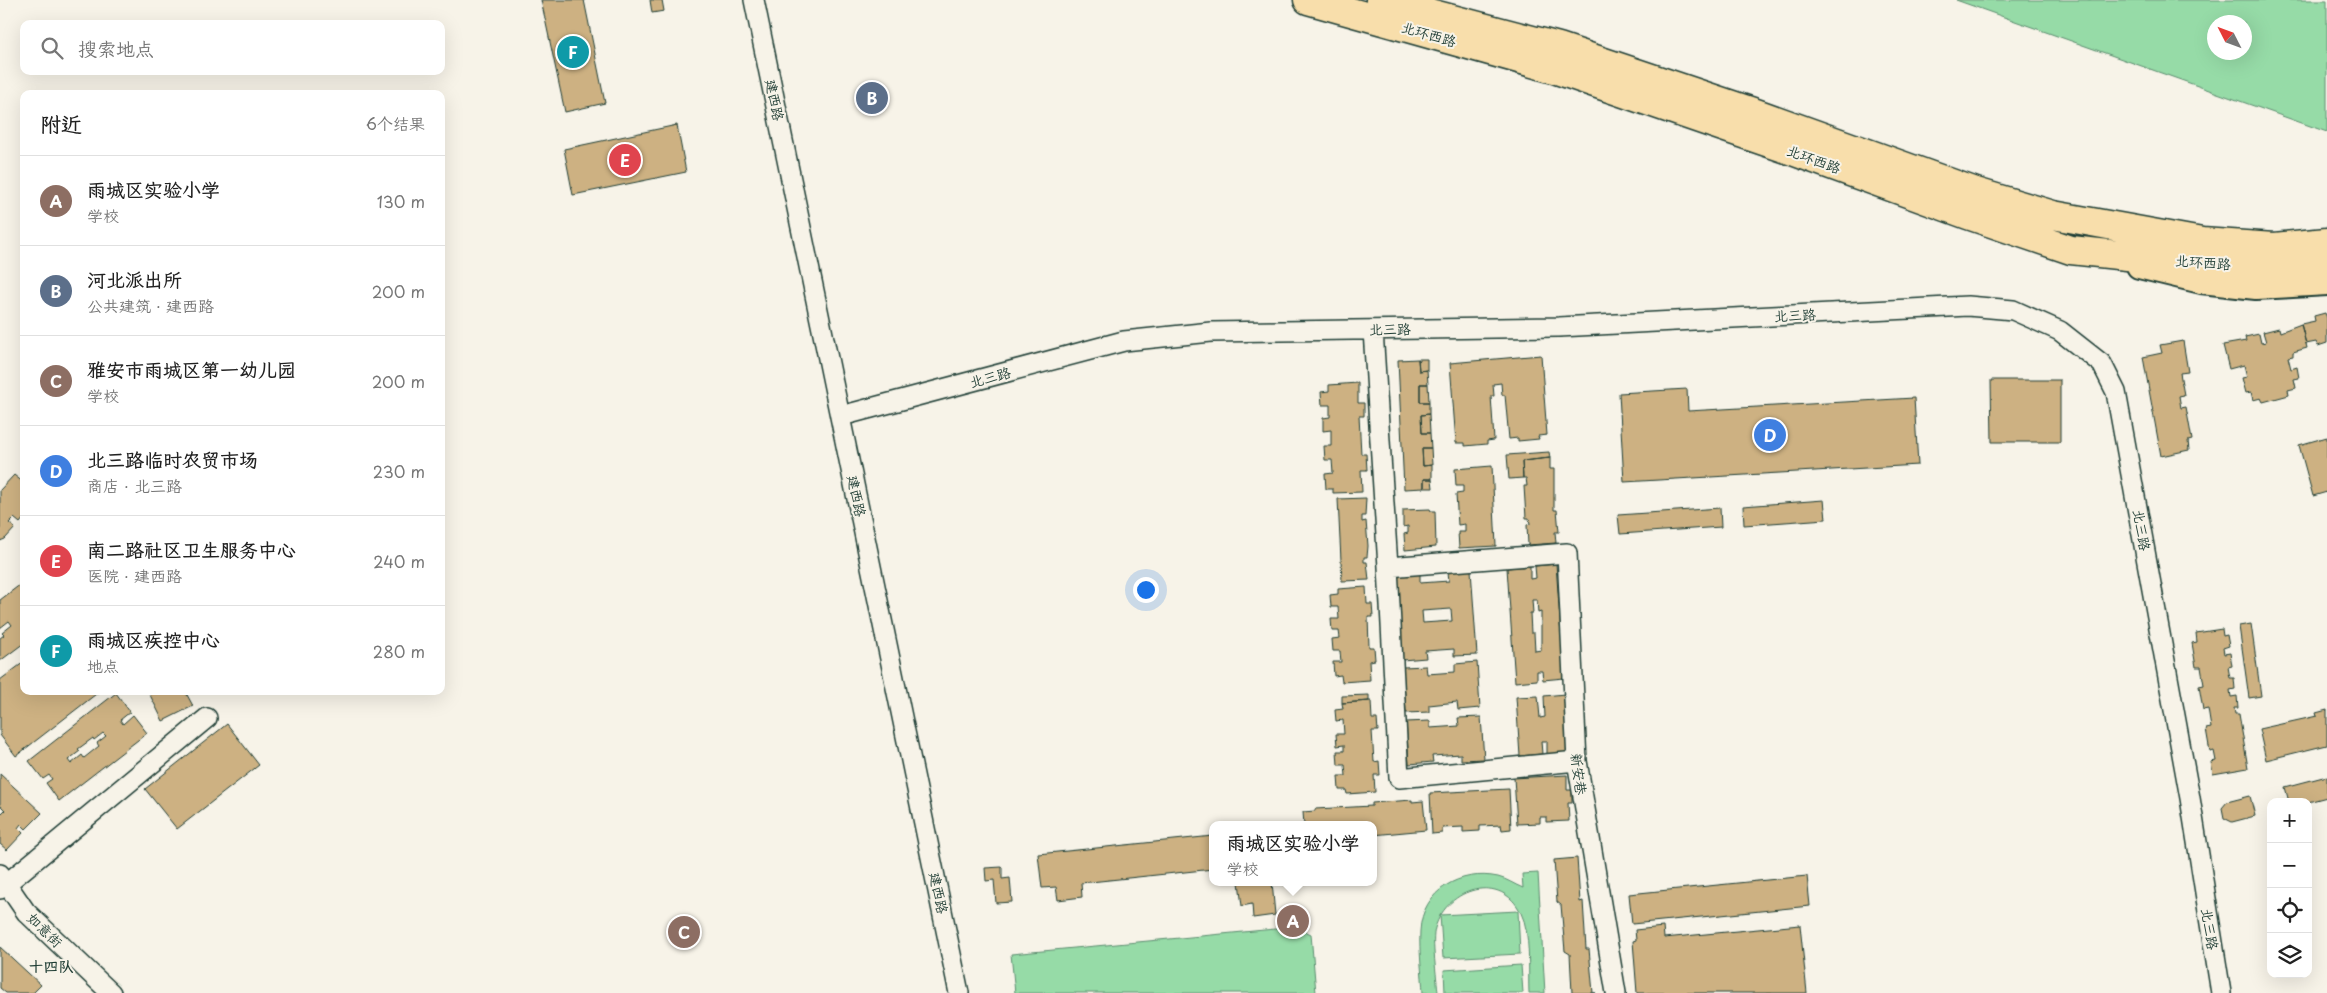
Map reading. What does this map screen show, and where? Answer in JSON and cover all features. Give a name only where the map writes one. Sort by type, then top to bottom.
[{"type":"highway","name":"北环西路","points":[[1308,0],[1554,69],[1787,149],[1968,216],[2071,250],[2155,259],[2281,268],[2327,261]]},
{"type":"highway","name":"北环西路","points":[[1380,0],[1559,47],[1746,110],[1976,192],[2053,215],[2202,242],[2274,247],[2319,241]]},
{"type":"main road","points":[[2071,250],[2201,281],[2256,287],[2327,283]]},
{"type":"street","name":"建西路","points":[[754,0],[959,993]]},
{"type":"street","name":"北三路","points":[[841,416],[1124,341],[1211,332],[1559,327],[1968,306],[2013,310],[2060,330],[2102,364],[2116,392],[2190,798],[2221,993]]},
{"type":"street","points":[[1373,330],[1399,778],[1577,761]]},
{"type":"street","name":"新安巷","points":[[1388,567],[1566,553],[1577,761],[1616,993]]},
{"type":"street","points":[[2,882],[207,718]]},
{"type":"street","name":"如意街","points":[[2,882],[26,912],[111,993]]},
{"type":"green space","points":[[1956,0],[2327,0],[2327,132]]},
{"type":"green space","points":[[1538,873],[1545,993],[1529,993],[1528,941],[1521,913],[1512,900],[1501,892],[1489,889],[1475,890],[1462,894],[1441,914],[1434,934],[1438,993],[1423,993],[1420,931],[1422,917],[1428,904],[1436,894],[1458,880],[1470,876],[1484,875],[1501,878],[1523,888],[1522,874]]},
{"type":"green space","points":[[1518,911],[1520,954],[1443,958],[1440,915]]},
{"type":"green space","points":[[1296,927],[1311,934],[1316,993],[1015,993],[1011,954]]},
{"type":"green space","points":[[1521,965],[1523,993],[1445,993],[1444,970]]},
{"type":"building","points":[[541,0],[584,0],[605,103],[565,112]]},
{"type":"building","points":[[650,0],[662,0],[664,11],[652,13]]},
{"type":"building","points":[[677,125],[686,172],[573,195],[564,149]]},
{"type":"building","points":[[2325,313],[2327,318],[2327,343],[2318,346],[2316,342],[2306,344],[2301,324],[2315,321],[2314,316]]},
{"type":"building","points":[[2301,324],[2307,348],[2293,352],[2293,356],[2288,357],[2291,369],[2297,367],[2299,378],[2294,379],[2296,388],[2288,390],[2289,395],[2263,402],[2261,398],[2253,400],[2251,392],[2246,393],[2242,378],[2247,377],[2244,365],[2229,369],[2223,345],[2246,341],[2245,337],[2259,334],[2261,343],[2266,342],[2263,332],[2279,328],[2280,332]]},
{"type":"building","points":[[2183,341],[2188,372],[2180,373],[2184,395],[2179,396],[2181,408],[2186,407],[2192,440],[2188,441],[2189,450],[2161,456],[2143,357],[2162,353],[2160,345]]},
{"type":"building","points":[[1541,355],[1547,435],[1538,436],[1539,439],[1518,441],[1518,438],[1509,439],[1505,395],[1502,395],[1501,383],[1493,384],[1494,396],[1491,396],[1494,440],[1487,441],[1487,444],[1465,446],[1465,443],[1456,443],[1450,363]]},
{"type":"building","points":[[1418,359],[1427,359],[1427,370],[1419,371]]},
{"type":"building","points":[[1418,359],[1419,371],[1427,370],[1428,384],[1420,384],[1420,402],[1429,402],[1429,414],[1421,415],[1422,433],[1430,433],[1431,448],[1422,448],[1423,466],[1432,465],[1432,479],[1424,479],[1424,488],[1404,489],[1398,360]]},
{"type":"building","points":[[1991,380],[2060,380],[2060,442],[1992,442]]},
{"type":"building","points":[[1358,383],[1358,403],[1364,403],[1364,416],[1359,416],[1361,454],[1366,454],[1367,470],[1361,470],[1362,492],[1333,493],[1333,489],[1326,489],[1325,474],[1333,473],[1332,460],[1325,460],[1324,446],[1331,446],[1331,430],[1323,431],[1323,418],[1330,417],[1330,405],[1322,405],[1321,392],[1329,391],[1329,385]]},
{"type":"building","points":[[1420,384],[1428,384],[1429,402],[1420,402]]},
{"type":"building","points":[[1687,389],[1688,411],[1914,398],[1918,465],[1624,482],[1619,393]]},
{"type":"building","points":[[1429,414],[1430,433],[1422,433],[1421,415]]},
{"type":"building","points":[[2327,437],[2327,492],[2313,496],[2299,445]]},
{"type":"building","points":[[1422,448],[1431,448],[1432,465],[1423,466]]},
{"type":"building","points":[[1549,452],[1550,458],[1522,461],[1523,478],[1509,479],[1507,455]]},
{"type":"building","points":[[1550,458],[1550,469],[1554,469],[1554,510],[1557,510],[1559,532],[1555,532],[1556,543],[1528,545],[1527,525],[1530,524],[1529,518],[1526,518],[1524,486],[1527,486],[1526,478],[1523,478],[1522,461]]},
{"type":"building","points":[[1492,466],[1496,546],[1459,548],[1458,532],[1465,532],[1465,524],[1458,525],[1456,494],[1463,493],[1463,486],[1456,486],[1455,469]]},
{"type":"building","points":[[14,475],[20,480],[20,523],[14,518],[9,523],[15,528],[5,539],[0,541],[0,490]]},
{"type":"building","points":[[1424,479],[1432,479],[1433,488],[1424,488]]},
{"type":"building","points":[[1366,498],[1365,516],[1362,516],[1362,522],[1366,521],[1368,546],[1367,557],[1364,557],[1364,562],[1367,562],[1369,580],[1342,581],[1338,499]]},
{"type":"building","points":[[1824,500],[1826,519],[1744,525],[1743,506]]},
{"type":"building","points":[[1720,508],[1721,527],[1620,534],[1618,515]]},
{"type":"building","points":[[1430,509],[1435,511],[1436,547],[1405,550],[1404,534],[1408,533],[1408,526],[1403,527],[1403,510]]},
{"type":"building","points":[[1556,564],[1564,678],[1543,680],[1542,671],[1537,671],[1537,680],[1515,682],[1507,568],[1530,566],[1530,579],[1536,578],[1535,566]],"holes":[[[1532,600],[1537,600],[1538,613],[1541,612],[1541,650],[1535,651],[1534,633],[1531,633],[1530,613],[1533,613]]]},
{"type":"building","points":[[1471,570],[1477,655],[1454,656],[1454,649],[1425,651],[1426,658],[1402,660],[1397,576],[1420,574],[1420,583],[1449,581],[1448,572]],"holes":[[[1451,609],[1452,621],[1423,623],[1422,611]]]},
{"type":"building","points":[[20,585],[20,646],[0,661],[0,638],[4,635],[2,633],[12,625],[9,621],[0,628],[0,600]]},
{"type":"building","points":[[1366,587],[1367,604],[1372,604],[1373,617],[1368,617],[1369,647],[1374,647],[1375,660],[1369,661],[1370,680],[1342,682],[1341,675],[1334,676],[1333,662],[1341,662],[1340,651],[1333,651],[1332,639],[1340,638],[1339,631],[1332,631],[1331,619],[1339,619],[1338,607],[1331,607],[1330,595],[1338,594],[1338,589]]},
{"type":"building","points":[[2251,624],[2261,696],[2249,698],[2239,626]]},
{"type":"building","points":[[2222,629],[2223,636],[2227,635],[2229,646],[2223,648],[2224,654],[2230,653],[2232,666],[2228,667],[2230,678],[2234,678],[2235,689],[2230,690],[2231,697],[2237,696],[2238,708],[2234,708],[2235,714],[2239,714],[2248,768],[2213,774],[2211,762],[2216,761],[2214,751],[2210,752],[2206,729],[2211,728],[2208,709],[2203,710],[2199,686],[2204,685],[2201,667],[2196,667],[2192,643],[2197,642],[2196,633]]},
{"type":"building","points":[[1477,662],[1480,708],[1458,710],[1457,702],[1429,705],[1429,712],[1406,713],[1403,667],[1426,666],[1427,674],[1455,672],[1455,664]]},
{"type":"building","points":[[20,665],[20,695],[95,695],[16,756],[0,735],[0,680]]},
{"type":"building","points":[[1565,694],[1569,752],[1547,754],[1547,741],[1541,741],[1542,754],[1520,756],[1516,697],[1538,696],[1540,718],[1545,717],[1544,696]]},
{"type":"building","points":[[113,695],[117,695],[130,712],[120,720],[123,724],[133,715],[147,733],[59,801],[46,783],[52,779],[49,775],[43,779],[29,761]],"holes":[[[103,733],[106,736],[97,743],[99,746],[84,758],[82,755],[71,764],[68,760],[80,751],[78,749]]]},
{"type":"building","points":[[150,695],[187,695],[193,706],[163,721]]},
{"type":"building","points":[[1369,695],[1369,701],[1342,703],[1342,696]]},
{"type":"building","points":[[1371,701],[1372,719],[1377,719],[1378,731],[1372,731],[1374,762],[1379,761],[1380,775],[1374,775],[1375,792],[1347,794],[1346,790],[1339,790],[1338,776],[1346,776],[1345,765],[1338,765],[1337,751],[1344,751],[1344,745],[1337,746],[1336,734],[1344,734],[1343,720],[1336,721],[1335,710],[1343,709],[1342,703]]},
{"type":"building","points":[[2327,710],[2327,745],[2266,760],[2259,729],[2317,716],[2316,713]]},
{"type":"building","points":[[1481,717],[1484,759],[1461,760],[1461,754],[1432,756],[1433,762],[1409,764],[1406,722],[1430,721],[1430,728],[1459,726],[1458,718]]},
{"type":"building","points":[[227,724],[259,765],[177,829],[145,789]]},
{"type":"building","points":[[0,774],[42,813],[26,829],[21,824],[18,828],[23,833],[7,850],[0,844],[0,812],[2,813],[5,810],[0,805]]},
{"type":"building","points":[[1567,775],[1567,790],[1572,790],[1572,803],[1568,803],[1569,821],[1546,822],[1546,817],[1540,817],[1540,823],[1517,824],[1514,778]]},
{"type":"building","points":[[2327,776],[2327,797],[2312,801],[2312,798],[2288,798],[2285,787]]},
{"type":"building","points":[[1509,789],[1511,829],[1502,830],[1501,825],[1480,826],[1480,831],[1463,832],[1463,827],[1442,828],[1442,833],[1432,834],[1430,793]]},
{"type":"building","points":[[2250,796],[2255,816],[2232,822],[2224,818],[2222,808],[2227,802]]},
{"type":"building","points":[[1423,801],[1426,830],[1377,835],[1377,821],[1304,821],[1303,812],[1315,811],[1315,809],[1372,806],[1372,803]]},
{"type":"building","points":[[1209,836],[1209,869],[1081,883],[1082,897],[1058,900],[1056,887],[1042,888],[1038,854]]},
{"type":"building","points":[[1577,858],[1580,902],[1583,901],[1586,949],[1589,949],[1593,993],[1572,993],[1570,954],[1565,951],[1561,905],[1557,902],[1554,860]]},
{"type":"building","points":[[1002,867],[1002,879],[1010,878],[1012,902],[996,903],[994,880],[986,881],[985,868]]},
{"type":"building","points":[[1807,876],[1810,906],[1632,924],[1629,894]]},
{"type":"building","points":[[1240,886],[1272,886],[1275,915],[1253,918],[1252,904],[1242,906]]},
{"type":"building","points":[[1800,925],[1807,993],[1637,993],[1633,941],[1636,940],[1635,930],[1663,927],[1664,938]]},
{"type":"building","points":[[0,947],[41,985],[33,993],[6,993],[0,988]]},
{"type":"place","name":"雨城区疾控中心","points":[[573,52]]},
{"type":"place","name":"河北派出所","points":[[872,98]]},
{"type":"place","name":"南二路社区卫生服务中心","points":[[625,160]]},
{"type":"place","name":"北三路临时农贸市场","points":[[1770,435]]},
{"type":"place","name":"雨城区实验小学","points":[[1293,921]]},
{"type":"place","name":"雅安市雨城区第一幼儿园","points":[[684,932]]},
{"type":"district","name":"十四队","points":[[51,965]]}]
